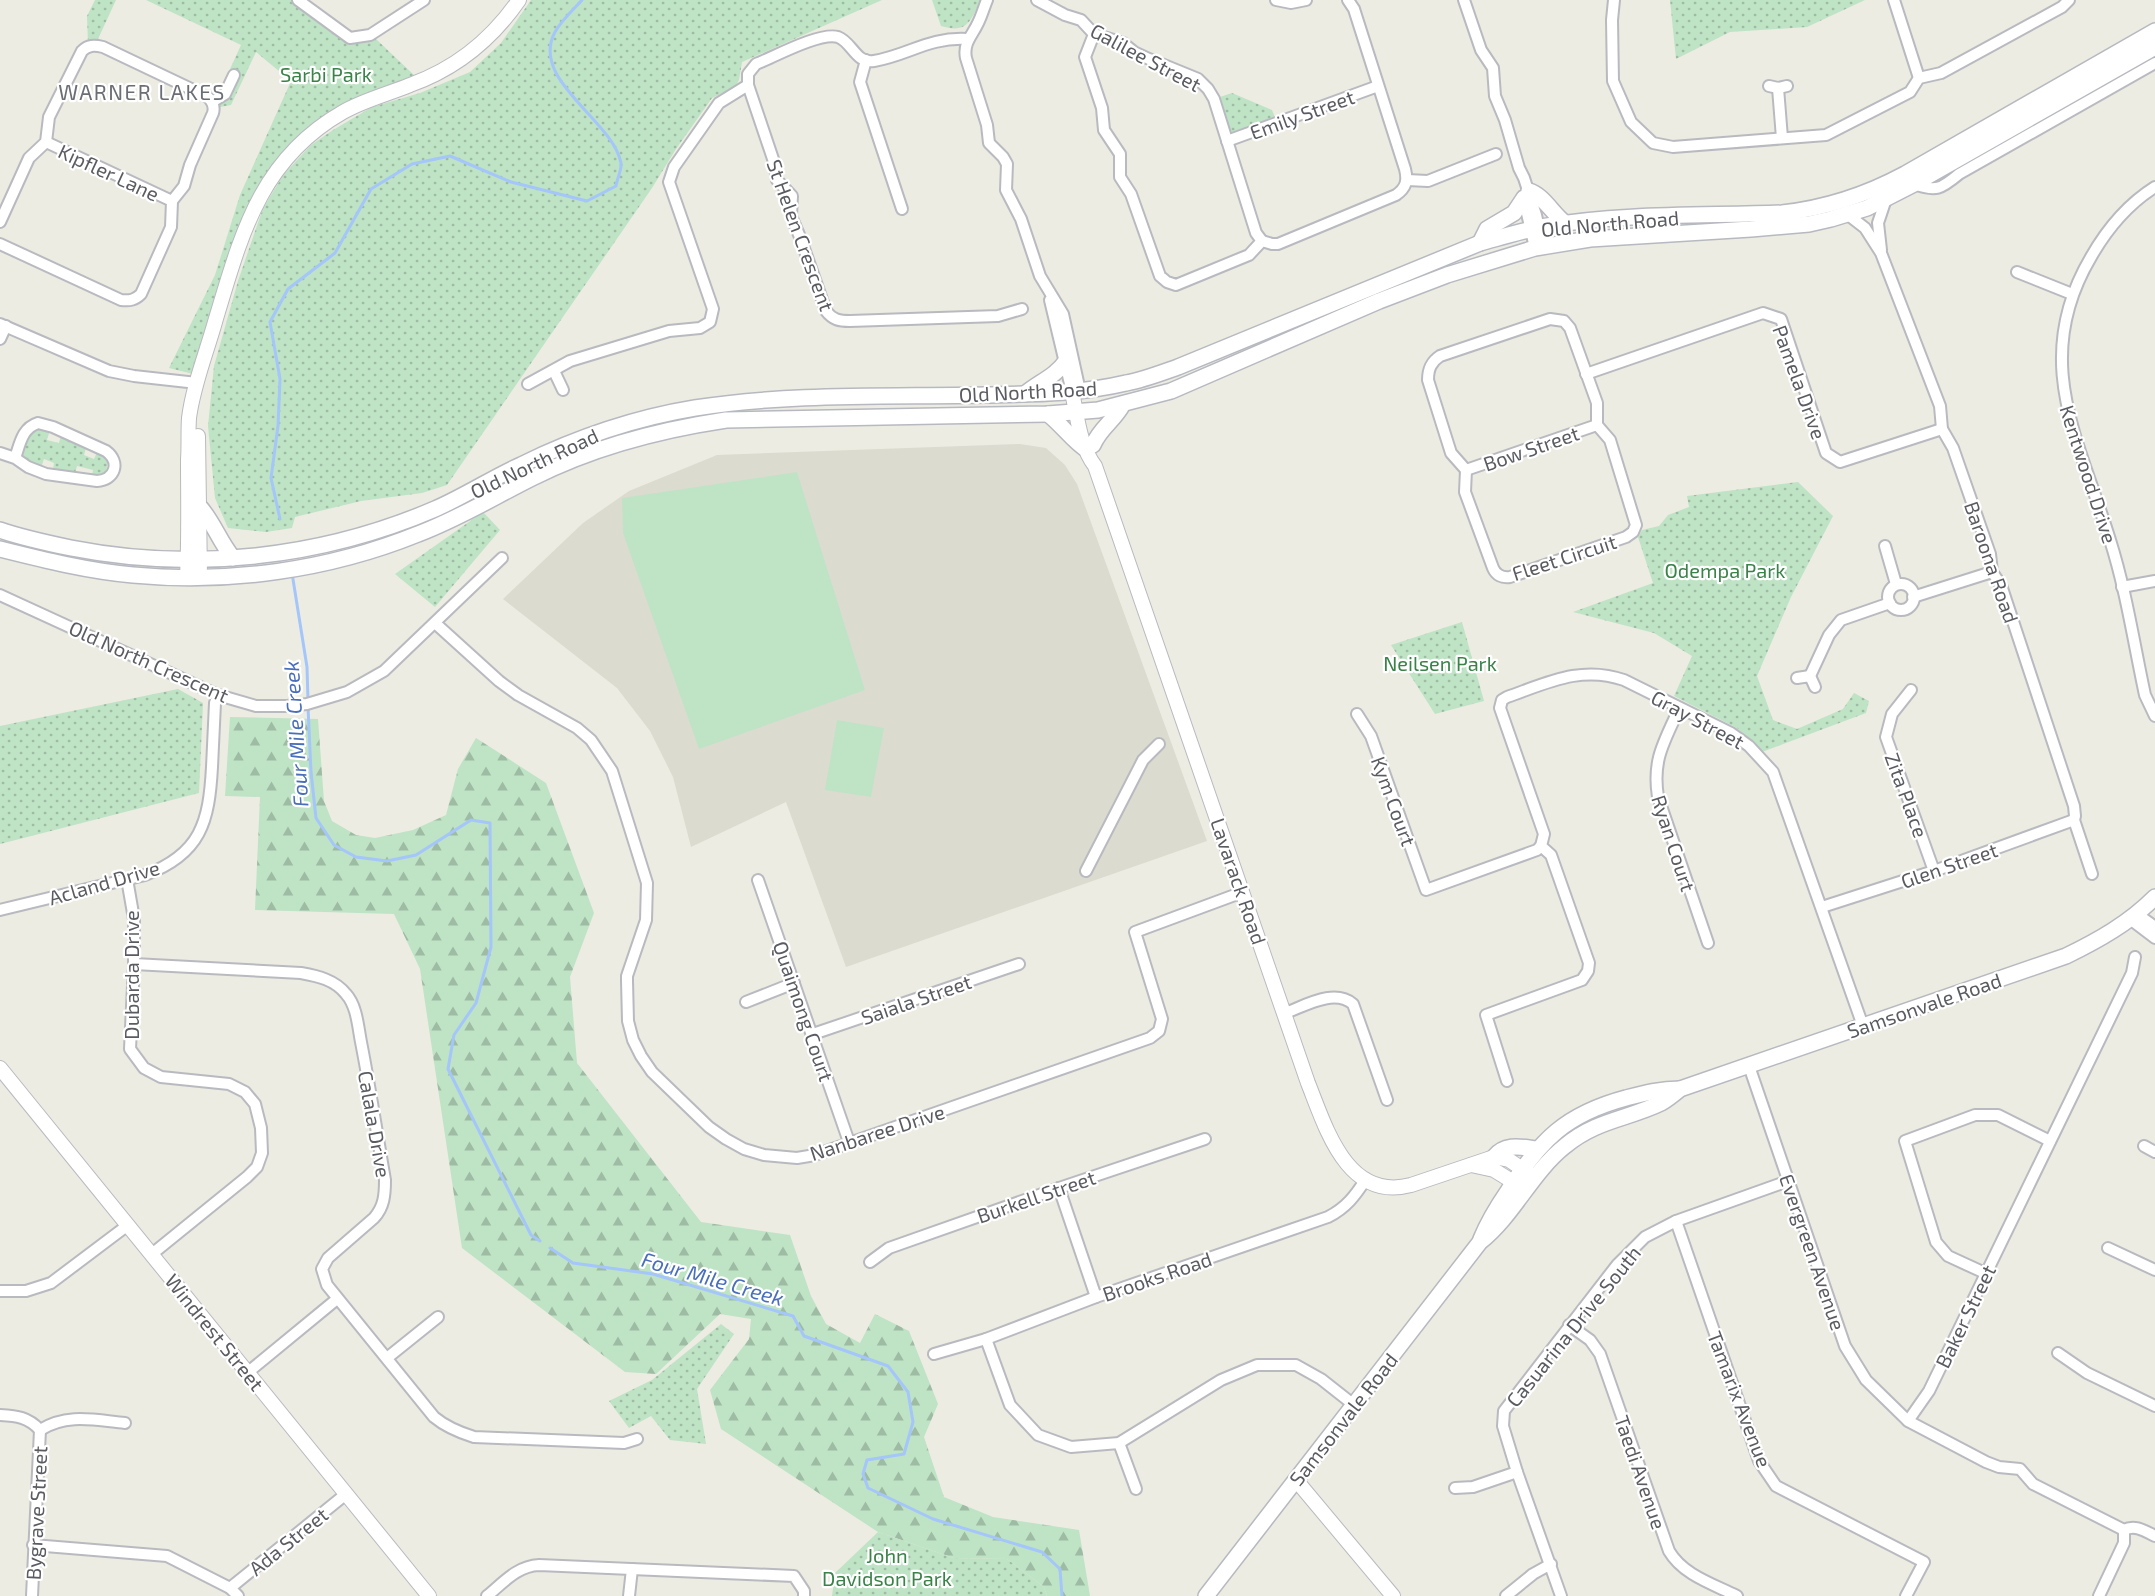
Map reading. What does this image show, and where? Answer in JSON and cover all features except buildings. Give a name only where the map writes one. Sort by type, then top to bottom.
[{"type":"main road","name":"Old North Road","points":[[0,530],[99,553],[135,557],[233,558],[301,550],[335,543],[385,528],[455,500],[518,466],[558,448],[658,415],[732,403],[770,400],[1025,394],[1076,391],[1127,383],[1178,367],[1480,243],[1535,228],[1622,218],[1782,213],[1808,210],[1847,200],[1905,174],[2155,31]]},
{"type":"main road","name":"Old North Road","points":[[0,549],[51,562],[134,575],[238,576],[293,568],[373,550],[460,516],[533,477],[597,450],[676,428],[726,420],[1048,414],[1081,412],[1123,404],[1194,382],[1280,342],[1398,293],[1447,275],[1539,247],[1590,239],[1782,227],[1847,214],[1886,199],[1914,184],[2155,47]]},
{"type":"main road","points":[[1480,243],[1487,229],[1514,213],[1526,195],[1536,194],[1565,223]]},
{"type":"main road","points":[[1025,394],[1039,382],[1056,373],[1066,361]]},
{"type":"main road","points":[[1048,414],[1080,445],[1090,448],[1104,427],[1118,415],[1123,404]]},
{"type":"main road","points":[[199,506],[209,516],[224,547],[233,558]]},
{"type":"main road","name":"Samsonvale Road","points":[[1524,1179],[1578,1136],[1607,1121],[1662,1102],[1680,1089],[2066,956],[2099,940],[2133,917],[2155,897]]},
{"type":"main road","name":"Samsonvale Road","points":[[1206,1596],[1480,1242],[1495,1230],[1524,1179],[1537,1149],[1565,1124],[1601,1105],[1659,1089],[1680,1089]]},
{"type":"main road","points":[[1494,1156],[1499,1150],[1512,1146],[1537,1149]]},
{"type":"street","points":[[298,0],[350,38],[370,35],[424,0]]},
{"type":"street","points":[[194,577],[189,418],[197,383],[245,229],[257,202],[286,159],[305,138],[344,111],[422,81],[460,60],[498,28],[519,0]]},
{"type":"street","points":[[987,0],[979,21],[967,39],[964,51],[987,126],[989,143],[1007,164],[1006,190],[1021,219],[1040,276],[1063,314],[1076,391]]},
{"type":"street","name":"Galilee Street","points":[[1037,0],[1065,15],[1081,20],[1094,34],[1123,43],[1134,52],[1198,79],[1208,89],[1214,99],[1256,233],[1262,241]]},
{"type":"street","points":[[1276,0],[1291,3],[1306,0]]},
{"type":"street","points":[[1094,34],[1085,57],[1102,108],[1104,130],[1120,154],[1120,177],[1131,194],[1163,280],[1171,284],[1183,283],[1249,255],[1262,241],[1278,244],[1402,191],[1407,180],[1405,169],[1354,9],[1348,0]]},
{"type":"street","points":[[1464,0],[1481,50],[1493,68],[1495,96],[1505,120],[1519,168],[1519,179],[1526,195],[1539,247]]},
{"type":"street","points":[[1614,0],[1613,81],[1631,122],[1642,135],[1653,143],[1673,147],[1826,135],[1910,92],[1919,78],[1941,73],[2061,7],[2069,0]]},
{"type":"street","points":[[1894,0],[1919,78]]},
{"type":"street","points":[[528,384],[570,361],[669,331],[699,328],[711,322],[713,309],[669,182],[674,167],[719,103],[749,90],[748,74],[756,64],[823,37],[839,38],[846,42],[855,53],[866,60],[873,61],[944,39],[967,39]]},
{"type":"street","points":[[944,39],[964,51]]},
{"type":"street","points":[[0,222],[29,158],[46,142],[49,117],[82,51],[90,46],[103,47],[206,96],[212,102],[214,107],[211,119],[189,165],[184,186],[172,201],[172,222],[163,248],[141,294],[133,300],[121,300],[0,243]]},
{"type":"street","points":[[866,60],[860,82],[902,209]]},
{"type":"street","points":[[1914,184],[1933,190],[1948,184],[1959,174],[2155,63]]},
{"type":"street","points":[[212,102],[225,94],[234,75]]},
{"type":"street","name":"Emily Street","points":[[1227,141],[1378,87]]},
{"type":"street","points":[[1778,87],[1782,138]]},
{"type":"street","name":"St Helen Crescent","points":[[749,90],[774,162],[775,176],[792,196],[790,216],[800,237],[826,311],[834,320],[998,315],[1022,309]]},
{"type":"street","name":"Kipfler Lane","points":[[46,142],[172,201]]},
{"type":"street","points":[[1407,180],[1428,182],[1496,154]]},
{"type":"street","name":"Kentwood Drive","points":[[2155,187],[2122,214],[2102,238],[2072,294],[2065,318],[2061,354],[2063,390],[2070,425],[2110,541],[2145,695],[2155,716]]},
{"type":"street","name":"Baroona Road","points":[[1881,253],[1878,223],[1886,199]]},
{"type":"street","name":"Baroona Road","points":[[1847,214],[1865,228],[1881,253],[1940,406],[1942,429],[1957,459],[1990,554],[1992,572],[2001,585],[2074,806],[2076,816],[2074,820],[2092,874]]},
{"type":"street","points":[[2018,272],[2072,294]]},
{"type":"street","points":[[1049,294],[1076,391]]},
{"type":"street","name":"Pamela Drive","points":[[1586,374],[1762,313],[1781,319],[1826,453],[1840,462],[1942,429]]},
{"type":"street","name":"Fleet Circuit","points":[[1556,319],[1566,323],[1570,328],[1586,374],[1597,404],[1597,425],[1610,440],[1636,519],[1635,529],[1626,537],[1503,577],[1492,568],[1465,492],[1466,470],[1451,453],[1428,380],[1430,367],[1437,358],[1556,319]]},
{"type":"street","points":[[0,339],[3,325],[109,370],[134,376],[197,383]]},
{"type":"street","points":[[554,371],[563,390]]},
{"type":"street","points":[[194,559],[199,506],[197,383]]},
{"type":"street","name":"Lavarack Road","points":[[1076,391],[1090,448],[1096,459],[1095,466],[1308,1083],[1332,1142],[1347,1164],[1365,1179],[1382,1187],[1402,1188],[1494,1156]]},
{"type":"street","points":[[0,453],[15,458],[28,467],[45,474],[97,481],[110,476],[115,464],[114,459],[106,451],[53,427],[38,423],[28,429],[20,439],[15,458]]},
{"type":"street","name":"Bow Street","points":[[1466,470],[1597,425]]},
{"type":"street","points":[[1885,546],[1896,584]]},
{"type":"street","name":"Old North Crescent","points":[[0,595],[218,695],[256,706],[287,706],[327,699],[354,689],[384,671],[502,558]]},
{"type":"street","points":[[1913,597],[1992,572]]},
{"type":"street","points":[[2122,587],[2155,581]]},
{"type":"street","points":[[1896,584],[1906,585],[1913,592],[1912,603],[1905,609],[1895,609],[1888,601],[1889,591],[1896,584]]},
{"type":"street","points":[[1815,687],[1810,676],[1829,635],[1841,620],[1890,603]]},
{"type":"street","name":"Nanbaree Drive","points":[[435,623],[505,686],[578,728],[591,740],[612,771],[646,883],[646,920],[627,976],[626,1004],[633,1040],[652,1072],[709,1127],[744,1149],[764,1155],[797,1158],[815,1155],[1150,1038],[1159,1031],[1162,1019],[1135,932],[1243,892]]},
{"type":"street","name":"Gray Street","points":[[1541,846],[1544,834],[1500,708],[1502,700],[1564,677],[1597,674],[1624,680],[1679,709],[1731,732],[1743,740],[1773,772],[1863,1026]]},
{"type":"street","points":[[1797,678],[1810,676]]},
{"type":"street","name":"Zita Place","points":[[1911,690],[1892,714],[1886,737],[1934,871]]},
{"type":"street","name":"Acland Drive","points":[[0,910],[128,879],[162,868],[175,861],[186,851],[201,829],[210,800],[214,703],[218,695]]},
{"type":"street","name":"Ryan Court","points":[[1679,709],[1657,760],[1655,779],[1658,797],[1708,943]]},
{"type":"street","name":"Kym Court","points":[[1357,714],[1371,736],[1426,890],[1537,850],[1541,846]]},
{"type":"street","points":[[1086,871],[1143,760],[1159,744]]},
{"type":"street","name":"Glen Street","points":[[1822,907],[1934,871],[2074,820]]},
{"type":"street","points":[[1507,1081],[1486,1015],[1582,980],[1588,971],[1589,963],[1563,886],[1551,855],[1541,846]]},
{"type":"street","name":"Dubarda Drive","points":[[128,879],[134,919],[130,1049],[144,1068],[161,1077],[229,1084],[245,1092],[255,1104],[261,1128],[262,1153],[257,1167],[152,1254]]},
{"type":"street","name":"Quaimong Court","points":[[758,880],[849,1142]]},
{"type":"street","points":[[2133,917],[2155,927]]},
{"type":"street","points":[[2133,917],[2155,938]]},
{"type":"street","name":"Baker Street","points":[[1908,1420],[1929,1391],[2132,973],[2135,957]]},
{"type":"street","name":"Saiala Street","points":[[813,1034],[1019,963]]},
{"type":"street","name":"Calala Drive","points":[[134,964],[301,973],[319,976],[336,984],[347,994],[353,1006],[366,1071],[386,1180],[386,1192],[380,1212],[328,1258],[322,1269],[327,1285],[434,1416],[444,1425],[458,1432],[474,1437],[618,1443],[637,1439]]},
{"type":"street","points":[[746,1002],[794,983]]},
{"type":"street","points":[[1285,1013],[1331,997],[1347,998],[1353,1004],[1387,1100]]},
{"type":"street","name":"Evergreen Avenue","points":[[1749,1066],[1845,1346],[1866,1380],[1908,1420]]},
{"type":"street","name":"Windrest Street","points":[[0,1068],[429,1596]]},
{"type":"street","points":[[1985,1274],[1948,1256],[1936,1242],[1905,1141],[1975,1115],[1998,1115],[2050,1141]]},
{"type":"street","name":"Burkell Street","points":[[870,1262],[889,1248],[1205,1139]]},
{"type":"street","points":[[2144,1146],[2155,1152]]},
{"type":"street","points":[[1494,1156],[1504,1158],[1524,1179]]},
{"type":"street","points":[[1471,1165],[1524,1179]]},
{"type":"street","name":"Brooks Road","points":[[934,1354],[986,1339],[1096,1297],[1328,1218],[1344,1209],[1365,1179]]},
{"type":"street","name":"Casuarina Drive South","points":[[1561,1596],[1517,1472],[1503,1426],[1504,1411],[1569,1325],[1617,1266],[1645,1237],[1676,1221],[1788,1180]]},
{"type":"street","points":[[1059,1188],[1096,1297]]},
{"type":"street","name":"Tamarix Avenue","points":[[1676,1221],[1758,1461],[1776,1486],[1924,1562],[1906,1596]]},
{"type":"street","points":[[0,1291],[26,1292],[51,1283],[128,1225]]},
{"type":"street","points":[[2108,1248],[2155,1270]]},
{"type":"street","points":[[247,1373],[337,1299]]},
{"type":"street","points":[[387,1358],[438,1317]]},
{"type":"street","name":"Taedi Avenue","points":[[1569,1325],[1590,1340],[1600,1354],[1669,1551],[1674,1559],[1692,1574],[1737,1596]]},
{"type":"street","points":[[986,1339],[1010,1405],[1038,1435],[1071,1447],[1119,1443],[1221,1380],[1257,1365],[1296,1365],[1321,1379],[1354,1405]]},
{"type":"street","points":[[2058,1353],[2087,1373],[2155,1406]]},
{"type":"street","points":[[0,1415],[18,1416],[31,1420],[40,1430],[61,1420],[70,1419],[124,1423]]},
{"type":"street","points":[[1908,1420],[1986,1462],[1999,1467],[2020,1469],[2033,1484],[2124,1530],[2139,1528],[2155,1536]]},
{"type":"street","name":"Bygrave Street","points":[[32,1596],[40,1430]]},
{"type":"street","points":[[1119,1443],[1136,1489]]},
{"type":"street","points":[[1455,1488],[1473,1487],[1517,1472]]},
{"type":"street","points":[[1296,1480],[1389,1594]]},
{"type":"street","name":"Ada Street","points":[[230,1588],[346,1494]]},
{"type":"street","points":[[2098,1596],[2124,1543],[2124,1530]]},
{"type":"street","points":[[33,1545],[167,1556],[230,1588],[238,1596]]},
{"type":"street","points":[[1506,1596],[1533,1574],[1551,1564]]},
{"type":"street","points":[[487,1596],[518,1570],[528,1565],[794,1576],[804,1591],[804,1596]]},
{"type":"street","points":[[629,1596],[632,1569]]},
{"type":"shaded area","points":[[1020,444],[1046,448],[1065,465],[1077,484],[1207,841],[846,967],[786,802],[691,847],[673,777],[650,731],[617,688],[503,599],[583,523],[629,491],[717,455]]},
{"type":"green space","points":[[95,0],[116,0],[98,39],[88,43],[87,16]]},
{"type":"green space","name":"Sarbi Park","points":[[146,0],[291,0],[349,44],[376,39],[415,76],[372,92],[270,170],[248,204],[193,374],[169,368],[215,275],[240,195],[291,81],[256,52],[231,105],[220,107],[214,95],[220,91],[241,45]]},
{"type":"green space","points":[[531,0],[882,0],[742,62],[739,80],[735,87],[712,98],[447,485],[422,493],[361,501],[295,517],[292,528],[266,532],[228,528],[215,498],[208,426],[214,366],[238,281],[263,208],[284,174],[311,145],[372,107],[420,93],[470,72],[501,43]]},
{"type":"green space","points":[[932,0],[981,0],[967,24],[963,27],[950,28],[941,26]]},
{"type":"green space","points":[[1670,0],[1865,0],[1807,27],[1730,32],[1676,59]]},
{"type":"green space","points":[[1232,93],[1272,110],[1276,120],[1229,138],[1217,98]]},
{"type":"green space","points":[[37,427],[50,430],[47,440],[59,443],[61,435],[86,448],[84,455],[94,459],[97,452],[106,457],[108,461],[106,472],[102,476],[92,476],[93,470],[77,466],[75,473],[53,470],[54,463],[44,459],[41,468],[23,459],[24,441]]},
{"type":"green space","points":[[797,472],[865,690],[699,749],[623,533],[622,498]]},
{"type":"green space","name":"Odempa Park","points":[[1798,482],[1833,516],[1791,597],[1757,676],[1773,720],[1797,729],[1843,709],[1854,693],[1869,701],[1866,713],[1762,752],[1737,728],[1674,696],[1692,656],[1654,633],[1573,612],[1653,583],[1638,537],[1642,530],[1659,526],[1668,515],[1689,507],[1687,496]]},
{"type":"green space","points":[[483,512],[500,530],[435,607],[395,574]]},
{"type":"green space","name":"Neilsen Park","points":[[1462,622],[1484,701],[1435,714],[1391,645]]},
{"type":"green space","points":[[178,689],[203,703],[199,793],[0,844],[0,726]]},
{"type":"green space","points":[[230,717],[318,719],[324,801],[332,821],[356,835],[375,838],[413,830],[446,815],[458,769],[476,738],[546,783],[594,913],[570,977],[577,1063],[701,1222],[790,1235],[811,1296],[826,1324],[860,1343],[875,1314],[909,1331],[938,1404],[924,1437],[944,1497],[993,1517],[1079,1530],[1090,1596],[1047,1596],[1044,1587],[1007,1559],[954,1558],[878,1532],[721,1429],[710,1390],[749,1339],[751,1319],[720,1314],[656,1374],[625,1372],[462,1248],[420,969],[394,914],[255,910],[260,797],[225,796]]},
{"type":"green space","points":[[837,720],[884,728],[871,797],[825,790]]},
{"type":"green space","points":[[721,1324],[734,1334],[697,1389],[706,1444],[670,1440],[651,1416],[629,1428],[609,1401],[652,1380]]},
{"type":"green space","name":"John Davidson Park","points":[[878,1532],[954,1558],[1007,1559],[1044,1587],[1047,1596],[832,1596],[835,1573]]},
{"type":"waterway","name":"Four Mile Creek","points":[[280,519],[271,478],[278,426],[280,379],[270,322],[288,289],[335,253],[371,189],[412,164],[450,156],[511,182],[587,201],[616,186],[621,163],[615,147],[562,83],[553,67],[550,50],[555,32],[582,0]]},
{"type":"waterway","name":"Four Mile Creek","points":[[292,573],[307,667],[308,700]]},
{"type":"waterway","name":"Four Mile Creek","points":[[308,707],[316,818],[334,845],[356,857],[387,861],[416,855],[471,820],[490,823],[491,947],[476,1003],[454,1035],[448,1069],[531,1235],[540,1241]]},
{"type":"waterway","name":"Four Mile Creek","points":[[550,1248],[573,1263],[653,1274],[793,1316],[804,1336],[888,1366],[908,1392],[913,1422],[904,1454],[867,1460],[863,1474],[868,1488],[933,1519],[1042,1552],[1060,1569],[1062,1596]]},
{"type":"district","name":"WARNER LAKES","points":[[142,91]]}]
